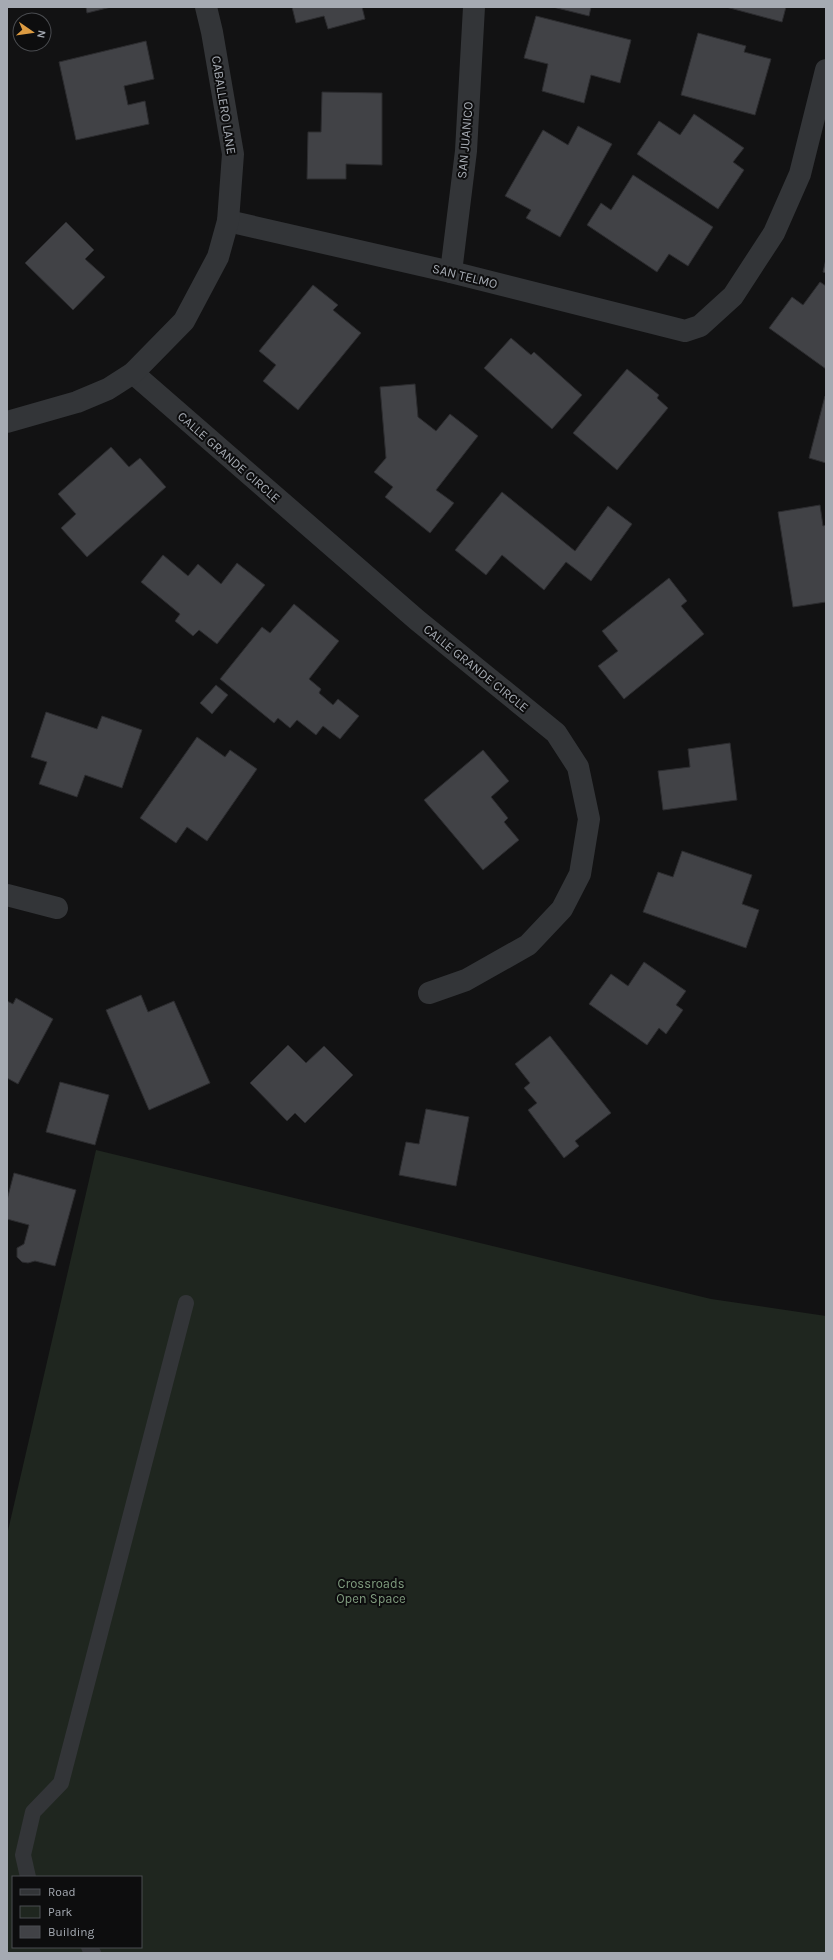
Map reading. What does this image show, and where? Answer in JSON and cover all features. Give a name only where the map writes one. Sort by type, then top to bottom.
[{"type":"street","name":"CABALLERO LANE","points":[[7,422],[78,402],[108,389],[133,373],[184,321],[218,257],[228,221],[233,154],[212,32],[206,7]]},
{"type":"street","name":"SAN JUANICO","points":[[451,272],[466,151],[474,7]]},
{"type":"street","name":"SAN TELMO","points":[[228,221],[451,272],[684,331],[700,326],[733,296],[774,233],[800,174],[826,70]]},
{"type":"street","name":"CALLE GRANDE CIRCLE","points":[[133,373],[417,620],[556,733],[578,767],[589,819],[580,874],[562,909],[528,945],[466,980],[429,993]]},
{"type":"street","points":[[7,895],[57,908]]},
{"type":"lane","points":[[28,1876],[23,1855],[33,1812],[61,1783],[186,1303]]},
{"type":"green space","name":"Crossroads Open Space","points":[[96,1150],[711,1299],[826,1316],[826,1953],[7,1953],[7,1535]]},
{"type":"building","points":[[86,7],[111,7],[87,13]]},
{"type":"building","points":[[292,7],[362,7],[365,19],[328,29],[324,16],[296,23]]},
{"type":"building","points":[[553,7],[591,7],[589,16]]},
{"type":"building","points":[[726,7],[786,7],[782,22]]},
{"type":"building","points":[[536,16],[631,40],[620,83],[591,75],[584,103],[542,91],[548,64],[524,58]]},
{"type":"building","points":[[698,33],[746,46],[744,52],[771,59],[755,115],[681,95]]},
{"type":"building","points":[[146,41],[154,79],[124,86],[128,105],[145,101],[149,124],[76,140],[59,62]]},
{"type":"building","points":[[322,92],[382,93],[382,165],[346,164],[346,179],[307,179],[308,132],[321,132]]},
{"type":"building","points":[[694,114],[744,148],[733,162],[744,170],[718,209],[637,154],[659,121],[680,135]]},
{"type":"building","points":[[578,126],[612,144],[560,237],[526,218],[531,210],[505,196],[543,130],[568,145]]},
{"type":"building","points":[[633,175],[713,227],[688,266],[669,254],[657,272],[587,225],[601,203],[611,210]]},
{"type":"building","points":[[66,222],[94,250],[85,259],[105,277],[73,310],[25,263]]},
{"type":"building","points":[[826,259],[826,273],[823,272]]},
{"type":"building","points":[[820,282],[826,286],[826,369],[769,328],[792,297],[803,305]]},
{"type":"building","points":[[313,285],[338,305],[333,310],[361,333],[298,410],[263,381],[276,365],[259,351]]},
{"type":"building","points":[[511,338],[531,355],[534,352],[582,395],[552,429],[484,368]]},
{"type":"building","points":[[627,369],[659,395],[657,398],[668,408],[617,470],[573,433]]},
{"type":"building","points":[[415,384],[418,417],[436,431],[450,414],[478,436],[436,490],[454,503],[430,533],[385,497],[393,487],[374,472],[386,458],[380,387]]},
{"type":"building","points":[[826,396],[826,463],[809,458]]},
{"type":"building","points":[[111,447],[129,467],[140,458],[166,487],[87,557],[61,528],[76,514],[58,494]]},
{"type":"building","points":[[502,492],[575,551],[608,506],[632,524],[591,581],[566,562],[544,590],[502,555],[486,575],[455,550]]},
{"type":"building","points":[[820,505],[823,526],[826,525],[826,602],[793,607],[778,512]]},
{"type":"building","points":[[163,555],[188,576],[198,564],[221,584],[237,563],[265,585],[217,644],[199,630],[193,636],[175,621],[180,614],[141,582]]},
{"type":"building","points":[[669,578],[687,601],[681,606],[704,634],[624,699],[598,666],[618,651],[602,631]]},
{"type":"building","points":[[294,604],[339,641],[309,679],[321,689],[319,693],[333,705],[338,699],[359,716],[340,739],[323,726],[316,735],[297,720],[290,728],[278,718],[274,723],[220,679],[262,627],[270,633]]},
{"type":"building","points":[[216,685],[228,695],[212,714],[200,703]]},
{"type":"building","points":[[46,712],[97,729],[102,716],[142,730],[122,788],[85,775],[77,797],[39,784],[47,762],[31,757]]},
{"type":"building","points":[[197,737],[225,757],[230,750],[257,769],[207,841],[187,827],[176,843],[140,818]]},
{"type":"building","points":[[730,743],[737,800],[663,810],[658,771],[690,767],[688,749]]},
{"type":"building","points":[[483,750],[509,781],[491,797],[508,818],[504,822],[519,840],[483,870],[424,800]]},
{"type":"building","points":[[682,851],[752,875],[742,904],[759,910],[746,948],[643,912],[658,872],[673,877]]},
{"type":"building","points":[[644,962],[686,991],[676,1005],[683,1010],[666,1034],[659,1028],[647,1045],[589,1004],[611,974],[628,986]]},
{"type":"building","points":[[141,995],[148,1012],[174,1001],[210,1083],[149,1110],[106,1010]]},
{"type":"building","points":[[16,998],[53,1019],[18,1084],[7,1078],[7,1001],[13,1004]]},
{"type":"building","points":[[550,1036],[611,1113],[575,1141],[579,1146],[564,1158],[528,1110],[537,1103],[524,1088],[530,1083],[515,1064]]},
{"type":"building","points":[[288,1045],[306,1063],[324,1046],[353,1075],[305,1123],[295,1113],[287,1121],[250,1083]]},
{"type":"building","points":[[60,1082],[109,1095],[95,1145],[46,1132]]},
{"type":"building","points":[[426,1109],[469,1117],[456,1186],[399,1175],[406,1142],[419,1144]]},
{"type":"building","points":[[14,1173],[76,1190],[55,1266],[35,1261],[28,1263],[22,1262],[17,1257],[17,1248],[24,1244],[29,1225],[7,1219],[7,1200]]}]
